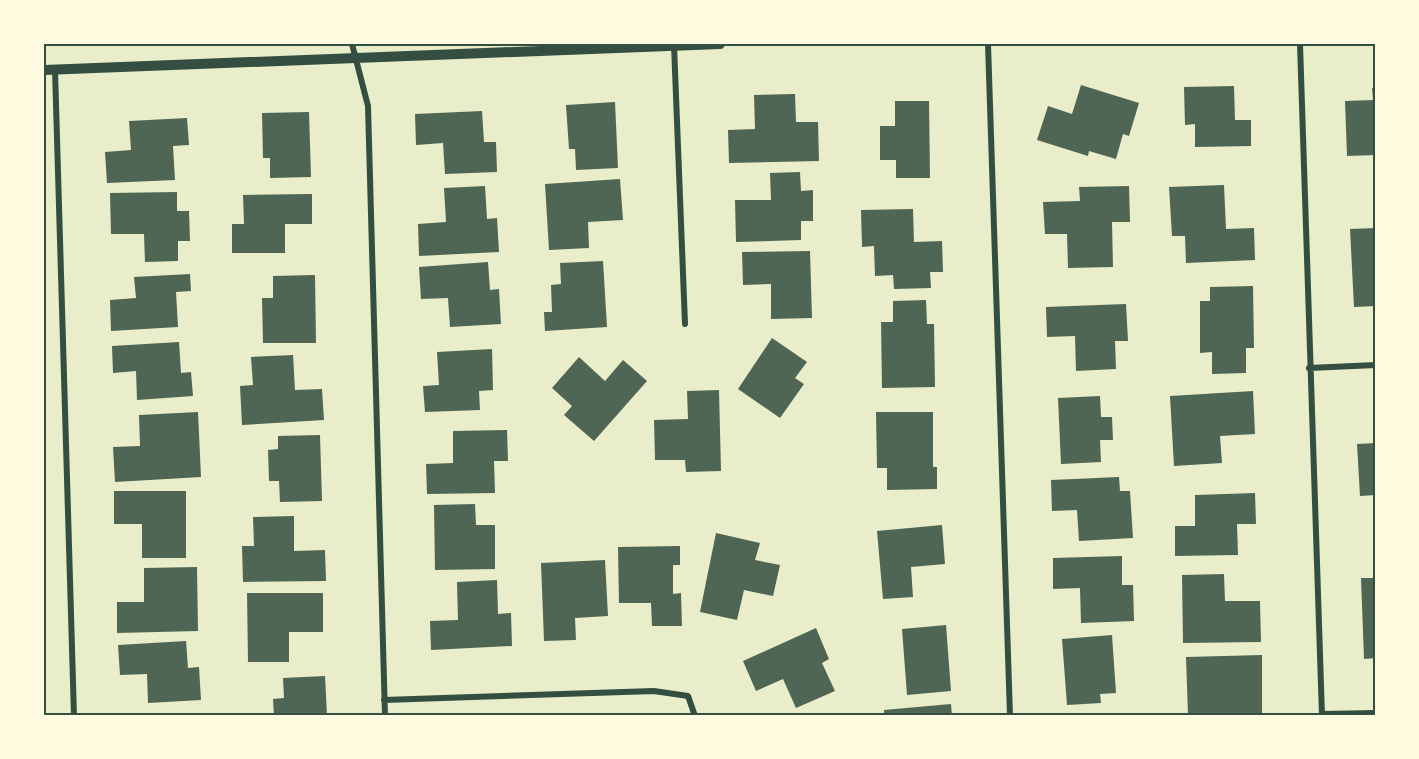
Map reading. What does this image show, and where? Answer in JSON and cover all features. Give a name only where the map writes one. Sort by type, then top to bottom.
[{"type":"street","points":[[352,44],[353,57],[368,106],[385,716]]},
{"type":"street","points":[[44,70],[720,44]]},
{"type":"street","points":[[988,44],[1010,716]]},
{"type":"street","points":[[1300,44],[1322,715],[1376,712]]},
{"type":"street","points":[[674,45],[685,324]]},
{"type":"street","points":[[55,70],[74,716]]},
{"type":"street","points":[[1310,368],[1376,365]]},
{"type":"street","points":[[384,700],[654,691],[688,696],[695,716]]},
{"type":"building","points":[[1081,85],[1139,103],[1129,136],[1123,134],[1116,159],[1089,151],[1088,156],[1037,140],[1048,106],[1072,114]]},
{"type":"building","points":[[1234,86],[1235,120],[1251,120],[1251,146],[1195,147],[1195,124],[1185,125],[1184,87]]},
{"type":"building","points":[[1372,88],[1376,88],[1376,155],[1347,156],[1345,101],[1373,100]]},
{"type":"building","points":[[795,94],[796,122],[818,122],[819,161],[729,163],[728,130],[755,129],[754,95]]},
{"type":"building","points":[[895,101],[929,101],[930,178],[896,178],[896,160],[880,160],[880,126],[895,126]]},
{"type":"building","points":[[615,102],[618,168],[576,170],[575,149],[569,149],[566,105]]},
{"type":"building","points":[[482,111],[484,142],[496,142],[497,172],[445,174],[443,143],[416,145],[415,114]]},
{"type":"building","points":[[309,112],[311,177],[270,178],[270,158],[263,158],[262,113]]},
{"type":"building","points":[[187,118],[189,145],[173,146],[175,180],[107,183],[105,152],[131,150],[129,121]]},
{"type":"building","points":[[800,172],[801,191],[813,190],[813,221],[801,221],[801,240],[736,242],[735,200],[771,200],[770,173]]},
{"type":"building","points":[[620,179],[623,220],[588,222],[589,248],[549,250],[545,184]]},
{"type":"building","points":[[1224,185],[1226,229],[1254,228],[1255,260],[1186,263],[1185,236],[1172,236],[1169,187]]},
{"type":"building","points":[[485,186],[487,219],[497,218],[499,252],[419,256],[418,224],[446,222],[444,188]]},
{"type":"building","points":[[1129,186],[1130,222],[1112,222],[1113,267],[1068,268],[1067,234],[1045,234],[1043,202],[1080,201],[1079,187]]},
{"type":"building","points":[[177,192],[177,211],[189,211],[190,241],[178,241],[178,261],[145,262],[144,234],[111,234],[110,193]]},
{"type":"building","points":[[312,194],[312,224],[285,224],[285,253],[232,253],[232,224],[244,224],[243,195]]},
{"type":"building","points":[[913,209],[914,242],[942,241],[943,272],[930,272],[931,288],[894,289],[893,275],[875,276],[874,246],[862,247],[861,210]]},
{"type":"building","points":[[1376,228],[1376,306],[1354,307],[1350,229]]},
{"type":"building","points":[[810,251],[812,318],[771,319],[771,284],[743,285],[742,252]]},
{"type":"building","points":[[603,261],[607,327],[545,331],[544,312],[552,312],[551,285],[561,284],[560,263]]},
{"type":"building","points":[[488,262],[490,290],[499,289],[501,324],[450,327],[448,298],[421,299],[419,267]]},
{"type":"building","points":[[190,274],[191,291],[176,292],[178,327],[111,331],[110,300],[136,298],[134,277]]},
{"type":"building","points":[[315,275],[316,343],[263,343],[262,298],[273,298],[273,276]]},
{"type":"building","points":[[1253,286],[1254,348],[1246,348],[1246,373],[1212,374],[1212,352],[1200,353],[1200,301],[1210,301],[1210,287]]},
{"type":"building","points":[[926,300],[927,324],[934,324],[935,387],[882,388],[881,322],[893,322],[893,301]]},
{"type":"building","points":[[1126,304],[1128,341],[1115,341],[1116,369],[1076,371],[1075,336],[1047,337],[1046,307]]},
{"type":"building","points":[[772,338],[807,362],[795,378],[804,384],[780,418],[738,389]]},
{"type":"building","points":[[179,342],[181,373],[191,372],[193,396],[137,400],[136,371],[113,373],[112,346]]},
{"type":"building","points":[[492,349],[493,390],[479,391],[480,410],[425,412],[423,386],[439,385],[437,352]]},
{"type":"building","points":[[293,355],[295,390],[322,389],[324,420],[242,425],[240,386],[253,385],[251,357]]},
{"type":"building","points":[[579,357],[605,381],[623,360],[647,381],[594,441],[564,415],[572,406],[552,388]]},
{"type":"building","points":[[719,390],[721,471],[686,472],[685,460],[655,460],[654,420],[688,419],[687,391]]},
{"type":"building","points":[[1253,391],[1255,434],[1220,436],[1222,463],[1174,466],[1170,396]]},
{"type":"building","points":[[1100,396],[1101,417],[1112,417],[1113,440],[1100,440],[1101,462],[1061,464],[1058,398]]},
{"type":"building","points":[[198,412],[201,477],[115,482],[113,447],[140,446],[139,415]]},
{"type":"building","points":[[876,412],[933,412],[933,467],[937,467],[937,489],[887,490],[887,468],[877,468]]},
{"type":"building","points":[[507,430],[508,461],[494,461],[495,493],[427,494],[426,464],[453,463],[453,431]]},
{"type":"building","points":[[320,435],[322,501],[280,502],[279,481],[269,481],[268,450],[278,449],[278,436]]},
{"type":"building","points":[[1376,443],[1376,495],[1360,496],[1357,444]]},
{"type":"building","points":[[1119,477],[1120,491],[1130,491],[1133,538],[1079,541],[1077,510],[1052,511],[1051,480]]},
{"type":"building","points":[[114,491],[186,491],[186,558],[142,558],[142,524],[114,524]]},
{"type":"building","points":[[1255,493],[1256,524],[1237,524],[1238,555],[1175,556],[1175,526],[1195,526],[1195,495]]},
{"type":"building","points":[[475,504],[476,525],[495,525],[495,569],[435,570],[434,505]]},
{"type":"building","points":[[294,516],[294,551],[325,550],[326,581],[243,582],[242,546],[254,546],[253,517]]},
{"type":"building","points":[[942,525],[945,564],[911,567],[913,597],[883,599],[877,531]]},
{"type":"building","points":[[716,533],[760,543],[755,560],[780,565],[773,596],[744,590],[737,620],[700,612]]},
{"type":"building","points":[[680,546],[680,565],[673,565],[673,594],[681,593],[682,626],[652,626],[651,603],[619,603],[618,547]]},
{"type":"building","points":[[1122,556],[1122,585],[1133,585],[1134,621],[1081,623],[1080,588],[1053,589],[1053,558]]},
{"type":"building","points":[[605,560],[608,616],[575,618],[576,640],[544,641],[541,563]]},
{"type":"building","points":[[197,567],[198,631],[117,633],[117,602],[144,602],[144,568]]},
{"type":"building","points":[[1224,574],[1225,601],[1260,601],[1261,642],[1183,643],[1182,575]]},
{"type":"building","points":[[1361,578],[1376,578],[1376,658],[1364,659]]},
{"type":"building","points":[[497,580],[498,614],[511,613],[512,646],[431,650],[430,621],[458,620],[457,582]]},
{"type":"building","points":[[247,593],[323,593],[323,632],[289,632],[289,662],[248,662]]},
{"type":"building","points":[[946,625],[951,691],[907,695],[902,629]]},
{"type":"building","points":[[816,628],[829,659],[822,663],[835,691],[796,708],[783,679],[756,691],[743,661]]},
{"type":"building","points":[[1112,635],[1116,693],[1100,694],[1101,703],[1067,705],[1062,639]]},
{"type":"building","points":[[186,641],[188,668],[199,667],[201,700],[148,703],[147,674],[120,675],[118,645]]},
{"type":"building","points":[[1262,655],[1262,716],[1188,716],[1186,657]]},
{"type":"building","points":[[325,676],[327,716],[274,716],[273,699],[284,698],[283,678]]},
{"type":"building","points":[[951,704],[952,716],[884,716],[884,710]]}]
